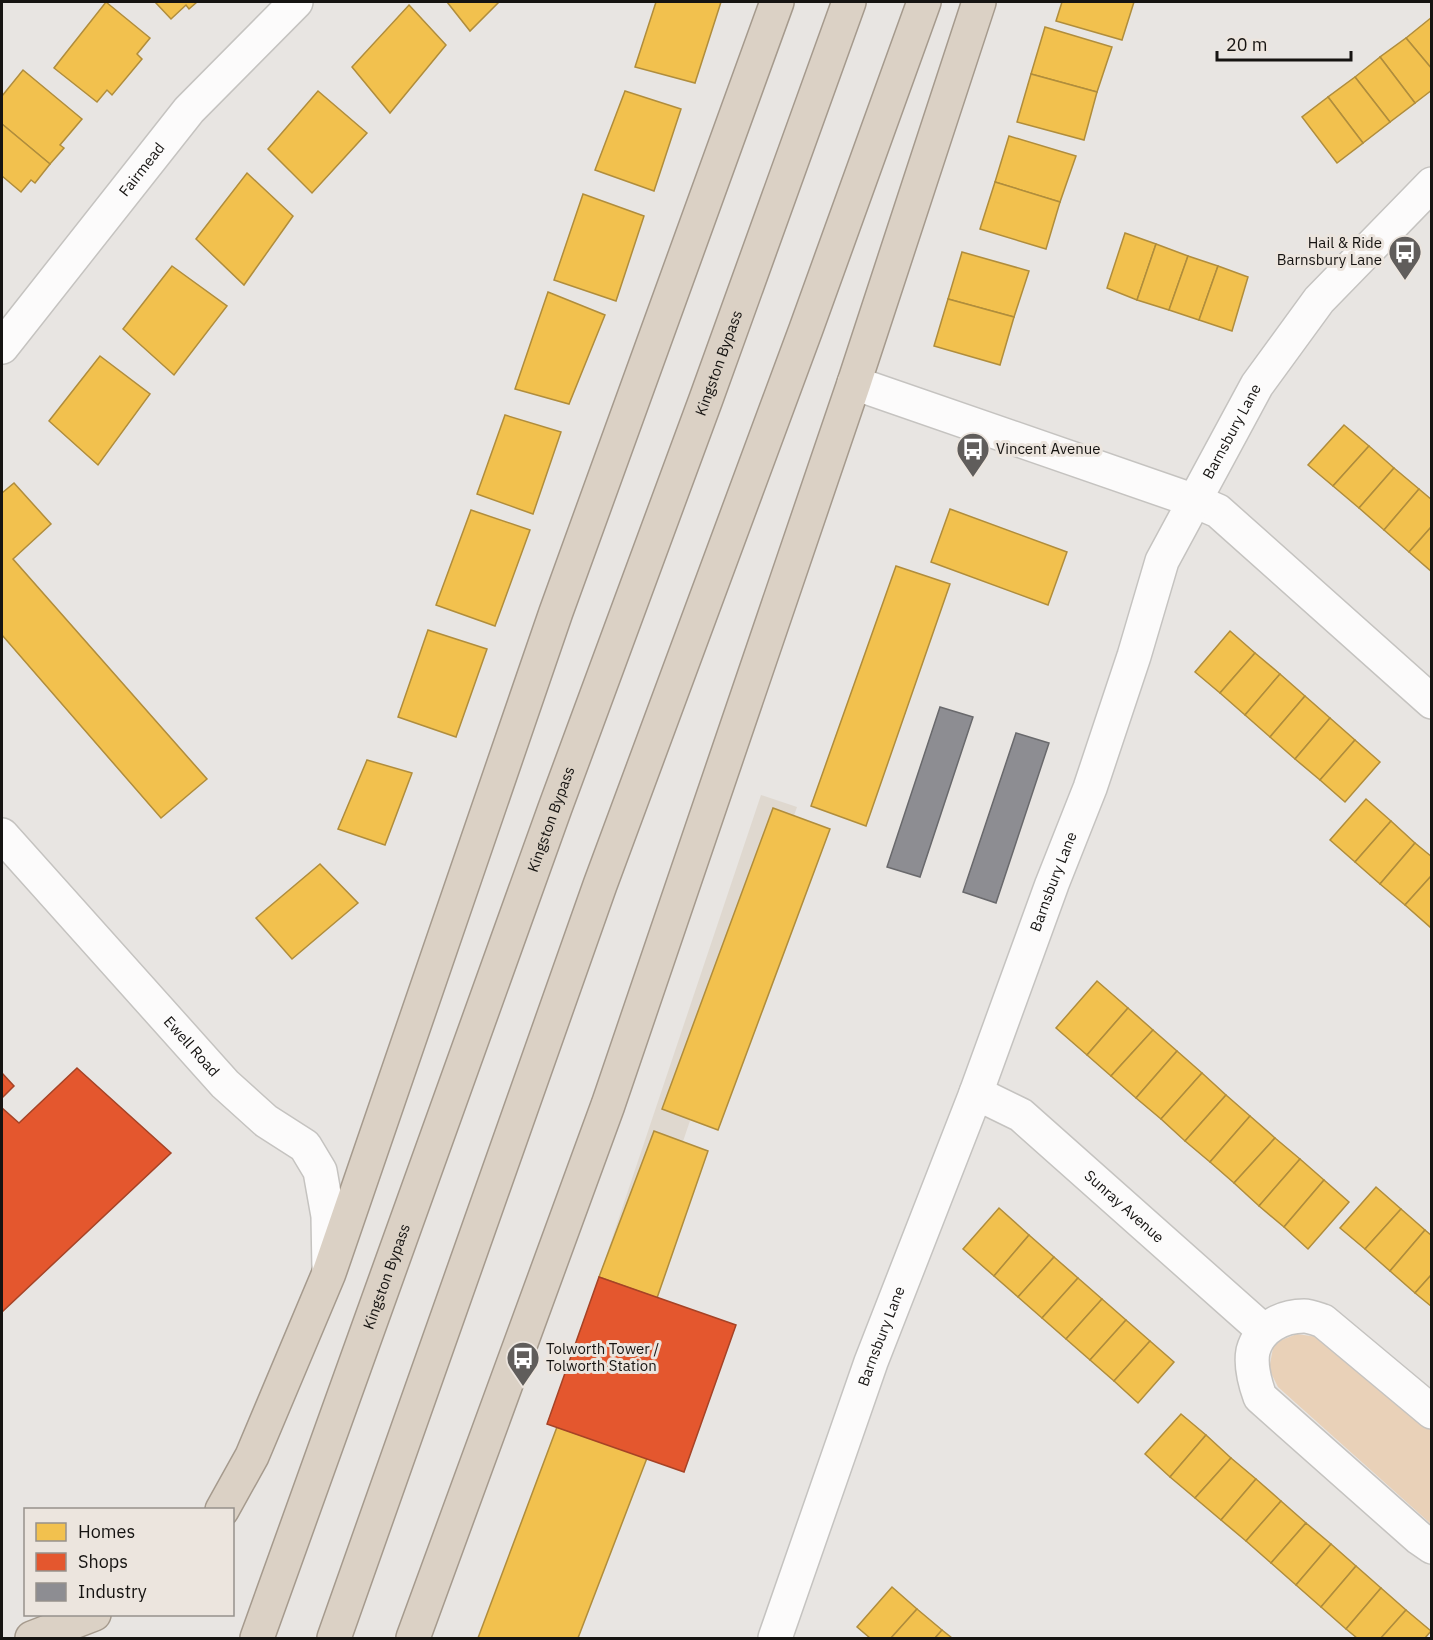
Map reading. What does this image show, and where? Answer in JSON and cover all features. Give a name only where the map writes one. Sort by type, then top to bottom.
[{"type":"highway","points":[[223,1508],[252,1456],[329,1273],[556,612],[777,2]]},
{"type":"highway","name":"Kingston Bypass","points":[[257,1638],[555,808],[849,2]]},
{"type":"highway","points":[[334,1638],[600,885],[802,340],[924,2]]},
{"type":"highway","points":[[413,1638],[608,1105],[854,383],[979,2]]},
{"type":"highway","points":[[37,1637],[89,1616]]},
{"type":"highway","points":[[37,1637],[80,1638]]},
{"type":"street","name":"Fairmead","points":[[2,347],[189,110],[296,2]]},
{"type":"street","name":"Barnsbury Lane","points":[[775,1638],[871,1362],[976,1093],[1052,884],[1090,788],[1134,656],[1162,561],[1257,385],[1319,300],[1431,184]]},
{"type":"street","points":[[854,383],[1195,501],[1218,512],[1431,702]]},
{"type":"street","name":"Ewell Road","points":[[2,835],[225,1084],[266,1120],[305,1146],[320,1171],[328,1216],[329,1273]]},
{"type":"street","name":"Sunray Avenue","points":[[976,1093],[1021,1115],[1264,1331]]},
{"type":"street","points":[[1431,1412],[1323,1321],[1305,1316],[1277,1321],[1264,1331],[1254,1350],[1255,1383],[1260,1397],[1431,1547]]},
{"type":"shaded area","points":[[761,795],[797,807],[633,1288],[599,1277]]},
{"type":"shaded area","points":[[1297,1334],[1324,1338],[1431,1427],[1431,1524],[1278,1387],[1269,1369],[1274,1343]]},
{"type":"building: Homes","points":[[106,2],[150,38],[137,54],[142,59],[112,95],[107,90],[97,102],[54,68]]},
{"type":"building: Homes","points":[[155,2],[197,2],[189,9],[186,5],[171,19]]},
{"type":"building: Homes","points":[[447,2],[499,2],[470,31]]},
{"type":"building: Homes","points":[[656,2],[721,2],[695,83],[635,67]]},
{"type":"building: Homes","points":[[1062,2],[1134,2],[1122,40],[1056,21]]},
{"type":"building: Homes","points":[[409,5],[446,45],[390,113],[352,67]]},
{"type":"building: Homes","points":[[1432,17],[1432,69],[1406,38]]},
{"type":"building: Homes","points":[[1045,27],[1112,47],[1097,92],[1031,74]]},
{"type":"building: Homes","points":[[1406,38],[1432,69],[1432,90],[1415,103],[1380,57]]},
{"type":"building: Homes","points":[[1380,57],[1415,103],[1390,122],[1355,77]]},
{"type":"building: Homes","points":[[23,70],[82,119],[60,145],[64,148],[50,164],[2,124],[2,96]]},
{"type":"building: Homes","points":[[1031,74],[1097,92],[1084,140],[1017,122]]},
{"type":"building: Homes","points":[[1355,77],[1390,122],[1363,143],[1328,97]]},
{"type":"building: Homes","points":[[318,91],[367,133],[312,193],[268,149]]},
{"type":"building: Homes","points":[[625,91],[681,109],[654,191],[595,170]]},
{"type":"building: Homes","points":[[1328,97],[1363,143],[1337,163],[1302,117]]},
{"type":"building: Homes","points":[[2,124],[50,164],[35,183],[31,180],[21,192],[2,176]]},
{"type":"building: Homes","points":[[1009,136],[1076,156],[1060,202],[995,182]]},
{"type":"building: Homes","points":[[247,173],[293,216],[244,285],[196,239]]},
{"type":"building: Homes","points":[[995,182],[1060,202],[1046,249],[980,229]]},
{"type":"building: Homes","points":[[583,194],[644,216],[616,301],[554,280]]},
{"type":"building: Homes","points":[[1125,233],[1156,244],[1137,300],[1107,288]]},
{"type":"building: Homes","points":[[1156,244],[1188,256],[1169,310],[1137,300]]},
{"type":"building: Homes","points":[[962,252],[1029,271],[1014,317],[948,299]]},
{"type":"building: Homes","points":[[1188,256],[1218,266],[1199,320],[1169,310]]},
{"type":"building: Homes","points":[[172,266],[227,306],[174,375],[123,329]]},
{"type":"building: Homes","points":[[1218,266],[1248,277],[1232,331],[1199,320]]},
{"type":"building: Homes","points":[[548,292],[605,315],[569,404],[515,389]]},
{"type":"building: Homes","points":[[948,299],[1014,317],[1000,365],[934,346]]},
{"type":"building: Homes","points":[[100,356],[150,394],[98,465],[49,421]]},
{"type":"building: Homes","points":[[505,415],[561,432],[533,514],[477,494]]},
{"type":"building: Homes","points":[[1344,425],[1369,446],[1333,486],[1308,465]]},
{"type":"building: Homes","points":[[1369,446],[1394,468],[1359,508],[1333,486]]},
{"type":"building: Homes","points":[[1394,468],[1419,489],[1384,530],[1359,508]]},
{"type":"building: Homes","points":[[14,483],[51,524],[13,559],[207,779],[161,818],[2,635],[2,493]]},
{"type":"building: Homes","points":[[1419,489],[1432,500],[1432,526],[1409,552],[1384,530]]},
{"type":"building: Homes","points":[[950,509],[1067,552],[1048,605],[931,562]]},
{"type":"building: Homes","points":[[471,510],[530,530],[495,626],[436,605]]},
{"type":"building: Homes","points":[[1432,526],[1432,572],[1409,552]]},
{"type":"building: Homes","points":[[896,566],[950,584],[866,826],[811,806]]},
{"type":"building: Homes","points":[[428,630],[487,649],[456,737],[398,717]]},
{"type":"building: Homes","points":[[1230,631],[1255,653],[1220,693],[1195,672]]},
{"type":"building: Homes","points":[[1255,653],[1280,674],[1245,715],[1220,693]]},
{"type":"building: Homes","points":[[1280,674],[1305,696],[1270,737],[1245,715]]},
{"type":"building: Homes","points":[[1305,696],[1330,718],[1295,759],[1270,737]]},
{"type":"building: Homes","points":[[1330,718],[1355,740],[1320,780],[1295,759]]},
{"type":"building: Homes","points":[[1355,740],[1380,762],[1345,802],[1320,780]]},
{"type":"building: Homes","points":[[367,760],[412,773],[385,845],[338,829]]},
{"type":"building: Homes","points":[[1366,799],[1391,821],[1355,862],[1330,840]]},
{"type":"building: Homes","points":[[773,808],[830,829],[718,1130],[662,1109]]},
{"type":"building: Homes","points":[[1391,821],[1415,843],[1380,884],[1355,862]]},
{"type":"building: Homes","points":[[1415,843],[1432,857],[1432,875],[1405,905],[1380,884]]},
{"type":"building: Homes","points":[[320,864],[358,903],[292,959],[256,918]]},
{"type":"building: Homes","points":[[1432,875],[1432,926],[1430,927],[1405,905]]},
{"type":"building: Homes","points":[[1097,981],[1128,1008],[1087,1055],[1056,1028]]},
{"type":"building: Homes","points":[[1128,1008],[1153,1030],[1111,1076],[1087,1055]]},
{"type":"building: Homes","points":[[1153,1030],[1177,1051],[1136,1098],[1111,1076]]},
{"type":"building: Homes","points":[[1177,1051],[1202,1073],[1161,1119],[1136,1098]]},
{"type":"building: Homes","points":[[1202,1073],[1226,1095],[1185,1141],[1161,1119]]},
{"type":"building: Homes","points":[[1226,1095],[1250,1116],[1210,1162],[1185,1141]]},
{"type":"building: Homes","points":[[1250,1116],[1275,1138],[1234,1183],[1210,1162]]},
{"type":"building: Homes","points":[[654,1131],[708,1151],[657,1298],[599,1277]]},
{"type":"building: Homes","points":[[1275,1138],[1300,1159],[1259,1206],[1234,1183]]},
{"type":"building: Homes","points":[[1300,1159],[1324,1180],[1284,1227],[1259,1206]]},
{"type":"building: Homes","points":[[1324,1180],[1349,1202],[1308,1249],[1284,1227]]},
{"type":"building: Homes","points":[[1376,1187],[1401,1209],[1365,1249],[1340,1228]]},
{"type":"building: Homes","points":[[999,1208],[1029,1235],[994,1276],[963,1249]]},
{"type":"building: Homes","points":[[1401,1209],[1425,1230],[1390,1271],[1365,1249]]},
{"type":"building: Homes","points":[[1425,1230],[1432,1236],[1432,1274],[1415,1293],[1390,1271]]},
{"type":"building: Homes","points":[[1029,1235],[1054,1257],[1018,1297],[994,1276]]},
{"type":"building: Homes","points":[[1054,1257],[1078,1278],[1042,1318],[1018,1297]]},
{"type":"building: Homes","points":[[1432,1274],[1432,1307],[1415,1293]]},
{"type":"building: Homes","points":[[1078,1278],[1102,1299],[1066,1339],[1042,1318]]},
{"type":"building: Homes","points":[[1102,1299],[1126,1320],[1090,1360],[1066,1339]]},
{"type":"building: Homes","points":[[1126,1320],[1150,1341],[1114,1381],[1090,1360]]},
{"type":"building: Homes","points":[[1150,1341],[1174,1362],[1138,1403],[1114,1381]]},
{"type":"building: Homes","points":[[1181,1414],[1206,1435],[1170,1477],[1145,1454]]},
{"type":"building: Homes","points":[[557,1427],[647,1458],[578,1638],[478,1638]]},
{"type":"building: Homes","points":[[1206,1435],[1231,1458],[1195,1498],[1170,1477]]},
{"type":"building: Homes","points":[[1231,1458],[1256,1479],[1221,1520],[1195,1498]]},
{"type":"building: Homes","points":[[1256,1479],[1281,1501],[1246,1541],[1221,1520]]},
{"type":"building: Homes","points":[[1281,1501],[1306,1523],[1271,1563],[1246,1541]]},
{"type":"building: Homes","points":[[1306,1523],[1331,1544],[1296,1585],[1271,1563]]},
{"type":"building: Homes","points":[[1331,1544],[1356,1566],[1321,1607],[1296,1585]]},
{"type":"building: Homes","points":[[1356,1566],[1381,1588],[1346,1629],[1321,1607]]},
{"type":"building: Homes","points":[[892,1587],[917,1609],[891,1638],[870,1638],[857,1627]]},
{"type":"building: Homes","points":[[1381,1588],[1406,1610],[1381,1638],[1357,1638],[1346,1629]]},
{"type":"building: Homes","points":[[917,1609],[942,1630],[935,1638],[891,1638]]},
{"type":"building: Homes","points":[[1406,1610],[1431,1631],[1425,1638],[1381,1638]]},
{"type":"building: Homes","points":[[942,1630],[952,1638],[935,1638]]},
{"type":"building: Shops","points":[[77,1068],[171,1153],[2,1312],[2,1108],[19,1123]]},
{"type":"building: Shops","points":[[2,1073],[14,1086],[2,1098]]},
{"type":"building: Shops","points":[[599,1277],[736,1325],[684,1472],[547,1424]]},
{"type":"building: Industry","points":[[940,707],[973,717],[920,877],[887,867]]},
{"type":"building: Industry","points":[[1016,733],[1049,743],[996,903],[963,892]]},
{"type":"place","name":"Hail & Ride Barnsbury Lane","points":[[1405,281]]},
{"type":"place","name":"Vincent Avenue","points":[[973,478]]},
{"type":"place","name":"Tolworth Tower / Tolworth Station","points":[[523,1387]]}]
